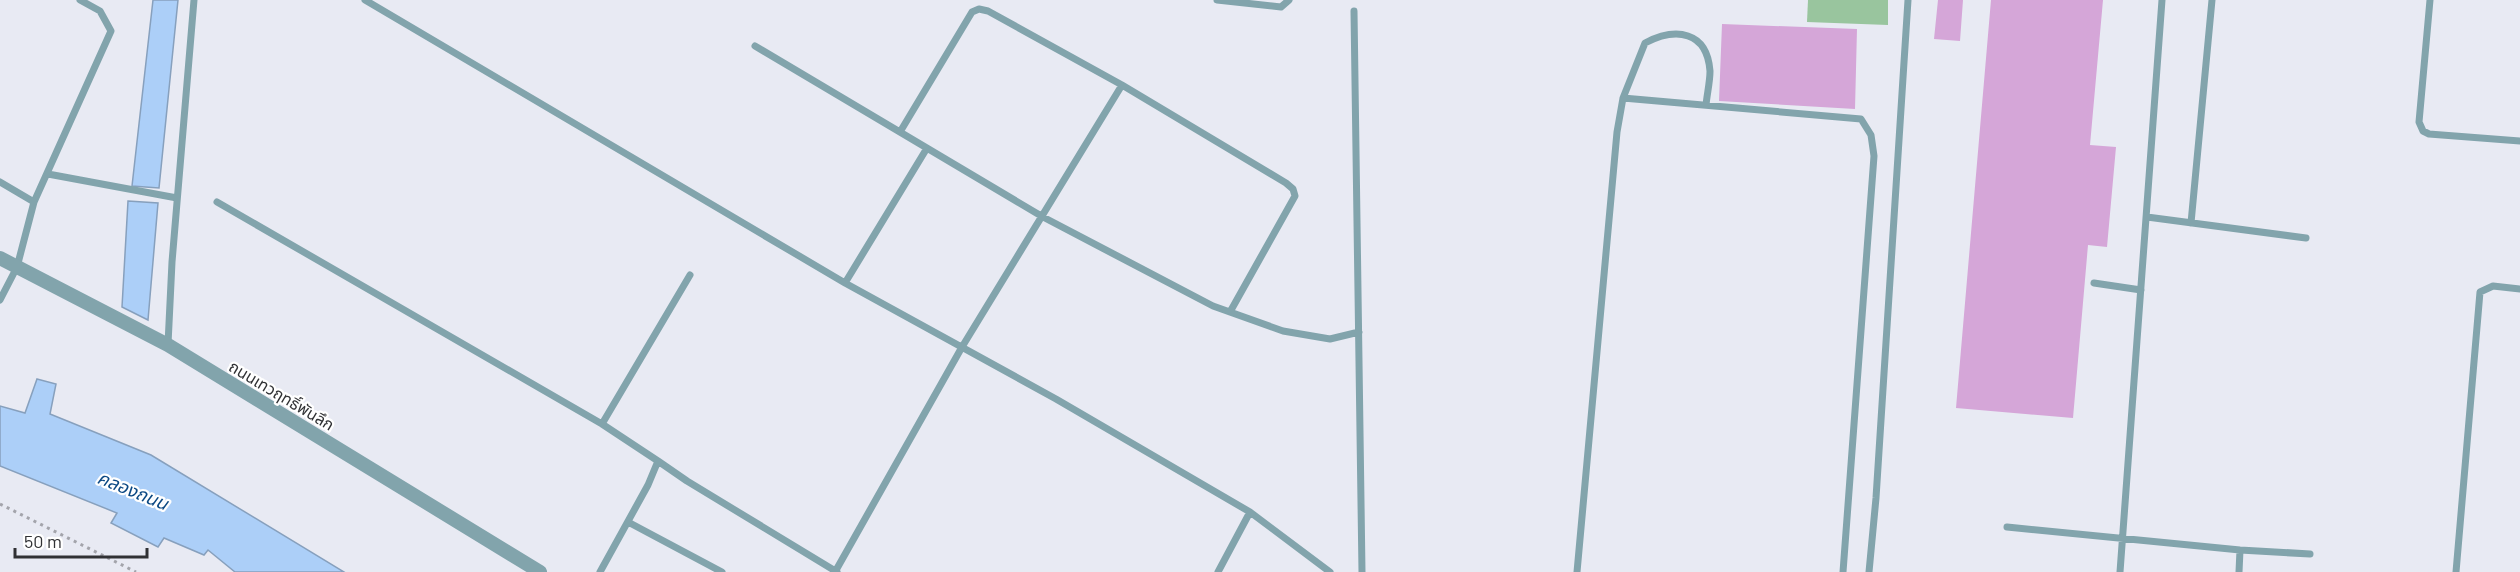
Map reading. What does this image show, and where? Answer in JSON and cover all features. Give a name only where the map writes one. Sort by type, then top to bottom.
[{"type":"street","name":"ถนนเทวฤทธิ์พันลึก","points":[[0,258],[168,345],[540,572]]},
{"type":"lane","points":[[0,300],[17,267],[34,202],[111,31],[100,11],[80,0]]},
{"type":"lane","points":[[168,345],[177,198],[194,0]]},
{"type":"lane","points":[[365,0],[845,283],[962,347],[1250,512],[1330,572]]},
{"type":"lane","points":[[1217,0],[1281,7],[1290,0]]},
{"type":"lane","points":[[1869,572],[1877,486],[1908,0]]},
{"type":"lane","points":[[2120,572],[2162,0]]},
{"type":"lane","points":[[2191,223],[2212,0]]},
{"type":"lane","points":[[2430,0],[2419,122],[2423,131],[2428,134],[2520,141]]},
{"type":"lane","points":[[900,132],[972,12],[979,9],[988,11],[1122,85],[1293,189],[1295,196],[1230,312]]},
{"type":"lane","points":[[1354,11],[1362,572]]},
{"type":"lane","points":[[1577,572],[1617,132],[1623,98],[1645,43],[1658,36],[1684,34],[1700,41],[1707,55],[1710,73],[1706,105]]},
{"type":"lane","points":[[755,46],[1043,217],[1213,306],[1283,331],[1330,339],[1359,332]]},
{"type":"lane","points":[[217,202],[602,424],[687,481],[836,572],[962,347],[1122,85]]},
{"type":"lane","points":[[1623,98],[1861,119],[1871,135],[1874,156],[1843,572]]},
{"type":"lane","points":[[845,283],[927,148]]},
{"type":"lane","points":[[48,174],[177,198]]},
{"type":"lane","points":[[0,182],[34,202]]},
{"type":"lane","points":[[2146,217],[2306,238]]},
{"type":"lane","points":[[602,424],[690,275]]},
{"type":"lane","points":[[2094,283],[2141,290]]},
{"type":"lane","points":[[2456,572],[2480,292],[2493,286],[2520,289]]},
{"type":"lane","points":[[600,572],[658,461]]},
{"type":"lane","points":[[1218,572],[1250,512]]},
{"type":"lane","points":[[628,522],[722,572]]},
{"type":"lane","points":[[2007,527],[2240,550],[2310,554]]},
{"type":"lane","points":[[2239,572],[2240,550]]},
{"type":"path","points":[[0,504],[136,572]]},
{"type":"green space","points":[[1808,0],[1888,0],[1888,25],[1807,22]]},
{"type":"water","points":[[153,0],[178,0],[159,188],[132,186]]},
{"type":"water","points":[[128,201],[158,203],[148,320],[122,307]]},
{"type":"water","name":"คลองถนน","points":[[37,379],[56,384],[50,414],[151,455],[344,572],[235,572],[208,550],[204,555],[164,538],[158,547],[111,523],[117,513],[0,466],[0,406],[25,413]]},
{"type":"building","points":[[1938,0],[1963,0],[1960,41],[1934,39]]},
{"type":"building","points":[[1991,0],[2103,0],[2090,145],[2116,147],[2107,247],[2088,245],[2073,418],[1956,408]]},
{"type":"building","points":[[1722,24],[1857,29],[1855,109],[1719,101]]}]
